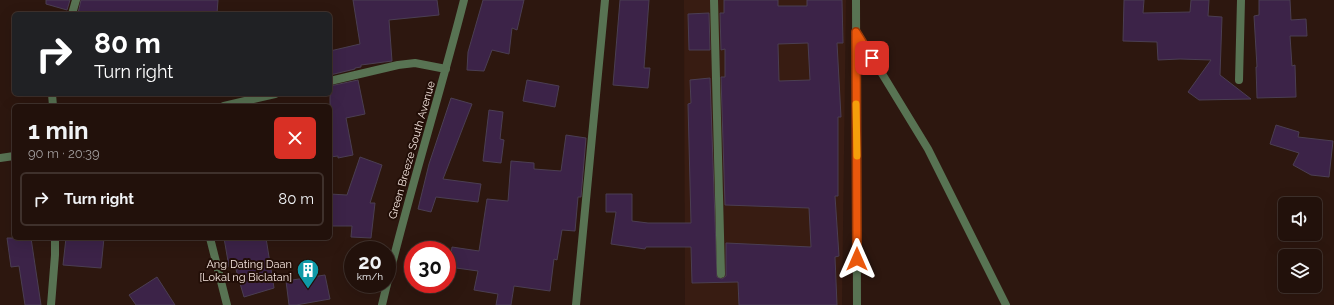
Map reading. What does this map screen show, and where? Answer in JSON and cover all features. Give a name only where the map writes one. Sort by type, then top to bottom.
[{"type":"street","points":[[73,12],[76,0]]},
{"type":"street","name":"Green Breeze South Avenue","points":[[382,305],[464,0]]},
{"type":"street","points":[[576,305],[605,0]]},
{"type":"street","points":[[714,0],[721,274]]},
{"type":"street","points":[[856,0],[857,305]]},
{"type":"street","points":[[1239,80],[1241,0]]},
{"type":"street","points":[[856,32],[928,149],[1006,305]]},
{"type":"street","points":[[332,81],[398,65],[415,63],[446,69]]},
{"type":"street","points":[[232,104],[266,96]]},
{"type":"street","points":[[0,158],[12,156]]},
{"type":"street","points":[[51,305],[55,240]]},
{"type":"street","points":[[211,240],[227,305]]},
{"type":"shaded area","points":[[684,0],[846,0],[842,305],[685,305]]},
{"type":"building","points":[[46,0],[70,0],[67,10],[46,4]]},
{"type":"building","points":[[81,0],[218,0],[217,12],[78,12]]},
{"type":"building","points":[[353,0],[437,0],[439,15],[389,20],[392,61],[361,65],[361,67],[355,69],[332,75],[332,51],[360,44]]},
{"type":"building","points":[[483,0],[524,0],[517,30],[512,28],[509,54],[492,50],[484,71],[467,70],[468,52]]},
{"type":"building","points":[[620,0],[649,0],[644,68],[650,68],[648,88],[613,85]]},
{"type":"building","points":[[724,0],[778,0],[778,6],[807,6],[807,0],[842,0],[843,43],[837,43],[841,117],[838,117],[838,196],[835,196],[839,256],[835,257],[837,305],[739,305],[738,282],[692,283],[691,247],[646,247],[645,249],[611,244],[616,212],[606,212],[606,194],[632,194],[632,221],[648,223],[691,223],[688,104],[691,103],[690,80],[710,78],[717,277],[722,279],[726,276],[726,243],[811,247],[809,208],[725,205],[721,77],[725,77],[725,49],[721,50],[720,13],[724,13]],"holes":[[[808,43],[810,80],[779,81],[778,44]]]},
{"type":"building","points":[[1124,0],[1144,0],[1143,13],[1190,12],[1191,0],[1209,0],[1208,16],[1222,17],[1220,75],[1251,99],[1199,100],[1188,92],[1211,60],[1158,60],[1157,42],[1123,41]]},
{"type":"building","points":[[1259,0],[1290,0],[1291,20],[1306,19],[1307,36],[1290,36],[1292,66],[1295,65],[1296,97],[1257,98],[1254,16],[1259,15]]},
{"type":"building","points":[[709,13],[710,50],[689,50],[688,14]]},
{"type":"building","points":[[358,80],[365,114],[346,118],[353,155],[338,158],[338,156],[332,157],[332,104],[330,104],[330,96],[332,96],[332,86]]},
{"type":"building","points":[[527,80],[559,86],[555,107],[523,101]]},
{"type":"building","points":[[451,98],[472,104],[443,179],[481,184],[478,202],[436,197],[431,212],[418,209],[429,164]]},
{"type":"building","points":[[489,110],[503,112],[500,139],[504,140],[501,163],[483,161]]},
{"type":"building","points":[[1276,125],[1299,132],[1298,137],[1333,141],[1329,177],[1311,175],[1293,165],[1299,153],[1270,144]]},
{"type":"building","points":[[566,135],[586,138],[581,197],[578,197],[575,231],[562,230],[557,260],[554,259],[550,291],[514,286],[511,305],[496,305],[498,294],[474,290],[478,271],[456,268],[456,248],[479,251],[487,199],[508,201],[511,161],[534,163],[534,169],[561,171]]},
{"type":"building","points":[[360,157],[382,165],[370,203],[375,203],[371,238],[351,237],[352,226],[332,226],[332,194],[347,195]]},
{"type":"building","points":[[7,238],[12,238],[12,240],[31,240],[41,305],[25,305],[19,266],[11,267]]},
{"type":"building","points":[[66,240],[104,240],[101,268],[63,265]]},
{"type":"building","points":[[224,240],[266,240],[274,288],[244,297],[235,266],[229,267]]},
{"type":"building","name":"Ang Dating Daan [Lokal ng Biclatan]","points":[[325,275],[330,299],[289,305],[286,281]]},
{"type":"building","points":[[157,277],[175,305],[136,305],[129,295]]},
{"type":"slow traffic","points":[[856,104],[857,156]]},
{"type":"place","name":"Ang Dating Daan [Lokal ng Biclatan]","points":[[308,290]]},
{"type":"route","points":[[857,259],[856,32],[872,58]]}]
